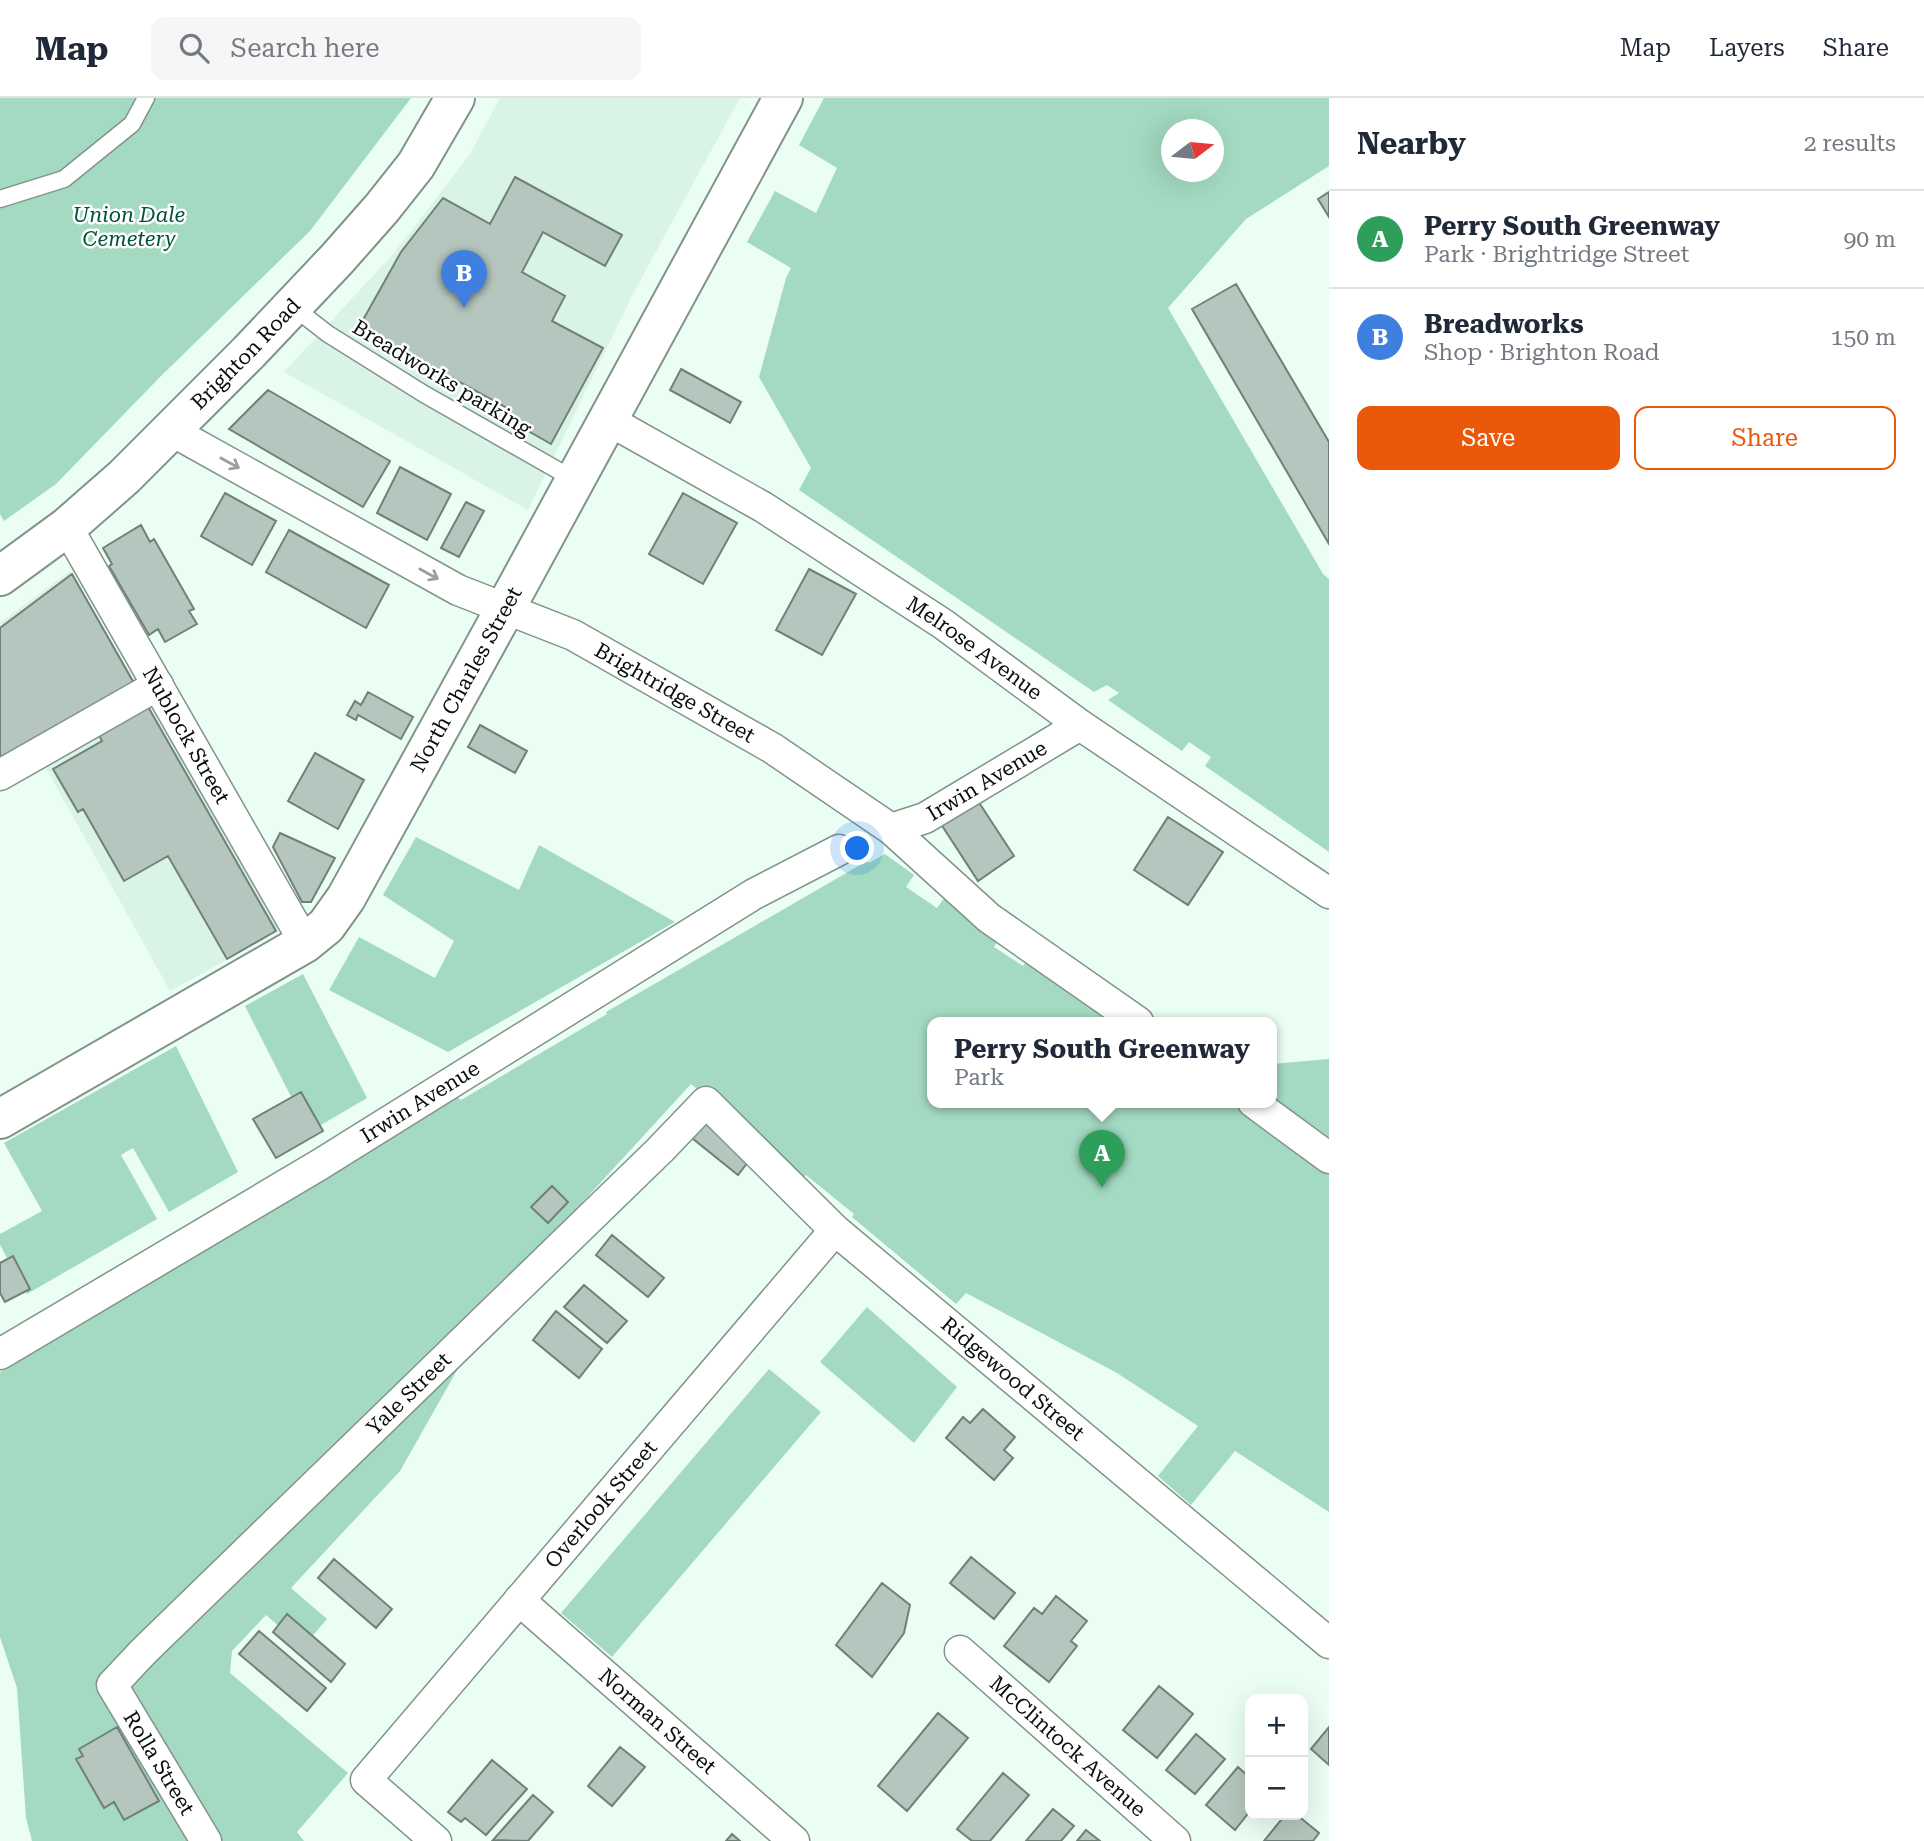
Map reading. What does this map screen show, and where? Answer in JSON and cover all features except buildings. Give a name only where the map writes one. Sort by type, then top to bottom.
[{"type":"street","name":"Brighton Road","points":[[0,576],[67,527],[124,477],[337,259],[416,165],[454,98]]},
{"type":"street","name":"North Charles Street","points":[[0,1119],[305,943],[326,926],[346,898],[783,98]]},
{"type":"street","name":"Melrose Avenue","points":[[608,421],[774,514],[943,624],[1080,725],[1329,894]]},
{"type":"street","name":"Brightridge Street","points":[[170,430],[458,590],[572,635],[772,748],[891,829],[989,918],[1131,1017]]},
{"type":"street","name":"Nublock Street","points":[[67,527],[305,943]]},
{"type":"street","points":[[0,775],[158,685]]},
{"type":"street","name":"Irwin Avenue","points":[[891,829],[925,818],[1080,725]]},
{"type":"street","name":"Irwin Avenue","points":[[0,1354],[319,1165],[754,894],[839,850]]},
{"type":"street","name":"Ridgewood Street","points":[[706,1102],[835,1230],[1329,1643]]},
{"type":"street","name":"Yale Street","points":[[113,1685],[706,1102]]},
{"type":"street","points":[[1261,1108],[1329,1158]]},
{"type":"street","name":"Overlook Street","points":[[436,1841],[366,1780],[835,1230]]},
{"type":"street","name":"Norman Street","points":[[519,1600],[794,1841]]},
{"type":"street","name":"McClintock Avenue","points":[[960,1651],[1175,1841]]},
{"type":"street","name":"Rolla Street","points":[[113,1685],[206,1841]]},
{"type":"lane","points":[[0,199],[64,179],[132,124],[146,98]]},
{"type":"lane","name":"Breadworks parking","points":[[292,306],[328,334],[414,387],[575,480]]},
{"type":"shaded area","points":[[500,98],[740,98],[635,290],[528,510],[284,372],[394,253],[470,154]]},
{"type":"shaded area","points":[[70,571],[281,927],[170,991],[38,754],[0,775],[0,623]]},
{"type":"green space","name":"Union Dale Cemetery","points":[[0,98],[411,98],[310,231],[162,375],[56,484],[4,521],[0,514]]},
{"type":"green space","points":[[824,98],[1329,98],[1329,166],[1246,219],[1168,308],[1323,574],[1329,579],[1329,852],[1205,766],[1211,757],[1189,742],[1182,751],[1108,700],[1119,693],[1107,685],[1094,692],[799,490],[811,468],[759,377],[791,268],[747,242],[775,191],[816,213],[837,168],[799,145]]},
{"type":"green space","points":[[416,837],[519,890],[539,845],[675,922],[448,1052],[329,990],[359,937],[435,978],[454,941],[383,895]]},
{"type":"green space","points":[[885,854],[914,875],[906,887],[937,908],[945,897],[1000,937],[994,947],[1023,966],[1029,958],[1110,1017],[927,1017],[927,1108],[1277,1108],[1277,1064],[1329,1059],[1329,1512],[1235,1451],[1191,1505],[1158,1476],[1198,1426],[1117,1373],[966,1293],[956,1304],[852,1217],[854,1214],[806,1175],[803,1177],[691,1084],[503,1289],[400,1471],[291,1588],[327,1619],[303,1647],[266,1615],[232,1651],[230,1673],[348,1773],[297,1832],[304,1841],[32,1841],[26,1818],[17,1688],[0,1637],[0,1372],[87,1321],[83,1313],[181,1256],[185,1263],[213,1246],[210,1239],[458,1097],[461,1100],[607,1014],[606,1012],[867,861],[869,863]]},
{"type":"green space","points":[[303,974],[367,1098],[309,1132],[245,1006]]},
{"type":"green space","points":[[176,1046],[238,1172],[169,1212],[133,1148],[121,1155],[157,1219],[27,1294],[0,1245],[0,1234],[42,1211],[4,1143]]},
{"type":"green space","points":[[867,1307],[957,1387],[914,1443],[820,1362]]},
{"type":"green space","points":[[769,1369],[821,1412],[612,1657],[561,1613]]},
{"type":"place","name":"Breadworks","points":[[464,308]]},
{"type":"place","name":"Perry South Greenway","points":[[1102,1188]]}]
